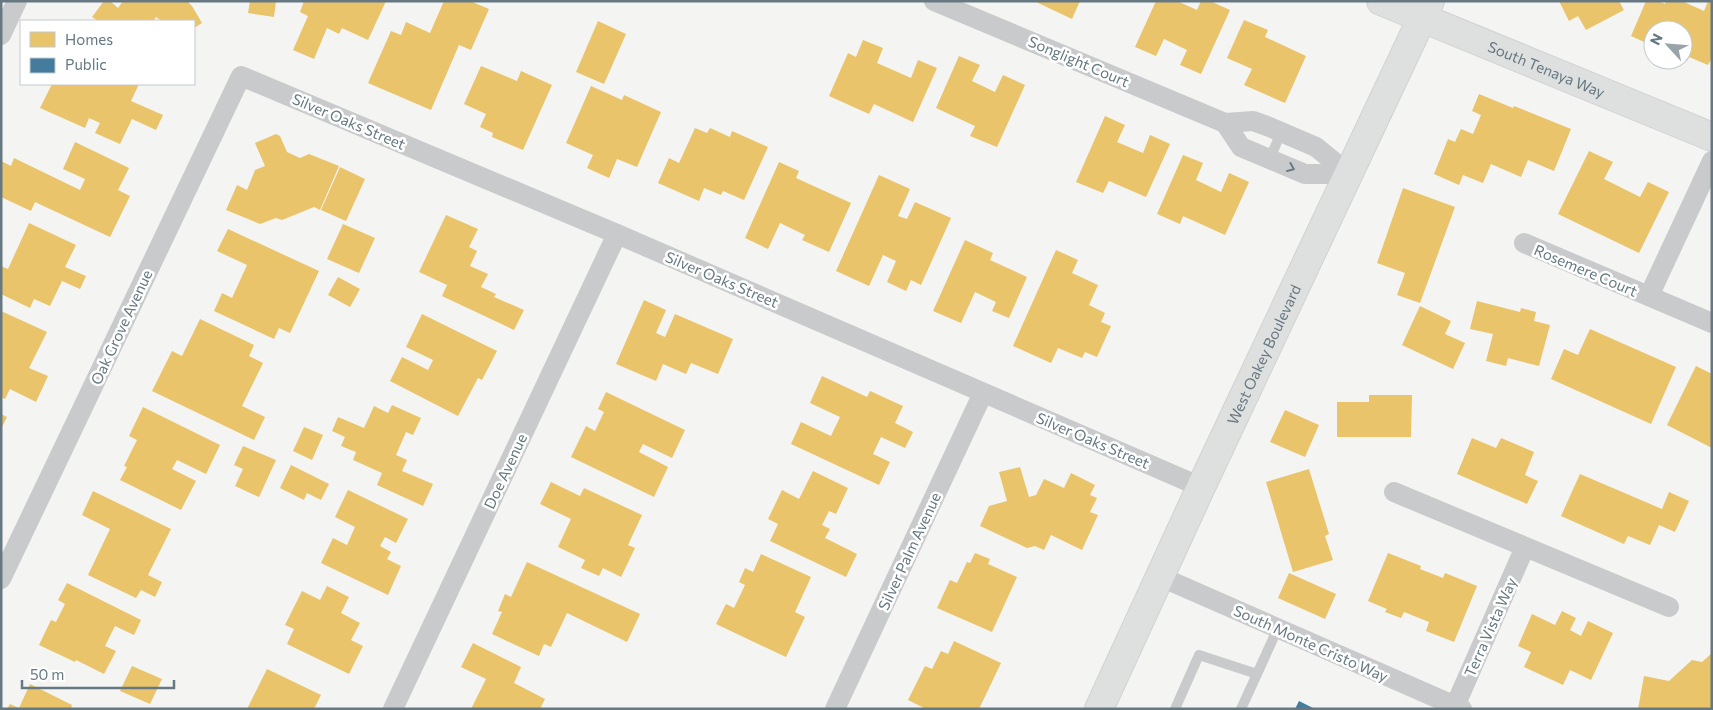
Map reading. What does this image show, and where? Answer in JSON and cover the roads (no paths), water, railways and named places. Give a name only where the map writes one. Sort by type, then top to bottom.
[{"type":"main road","name":"South Tenaya Way","points":[[1381,1],[1426,10],[1712,137]]},
{"type":"main road","name":"West Oakey Boulevard","points":[[1099,709],[1201,487],[1426,10]]},
{"type":"street","points":[[1,36],[17,1]]},
{"type":"street","name":"Songlight Court","points":[[934,1],[1225,122],[1253,121],[1281,132],[1316,147],[1349,174]]},
{"type":"street","name":"Silver Oaks Street","points":[[241,76],[617,234],[1201,487]]},
{"type":"street","name":"Oak Grove Avenue","points":[[1,579],[241,76]]},
{"type":"street","points":[[1225,122],[1241,147],[1305,174],[1349,174]]},
{"type":"street","name":"Rosemere Court","points":[[1649,296],[1712,161]]},
{"type":"street","name":"Doe Avenue","points":[[393,709],[617,234]]},
{"type":"street","name":"Rosemere Court","points":[[1524,243],[1712,323]]},
{"type":"street","name":"Silver Palm Avenue","points":[[835,709],[983,392]]},
{"type":"street","points":[[1394,492],[1669,607]]},
{"type":"street","name":"Terra Vista Way","points":[[1459,707],[1525,547]]},
{"type":"street","name":"South Monte Cristo Way","points":[[1161,577],[1459,707]]},
{"type":"lane","points":[[1270,159],[1281,132]]},
{"type":"lane","points":[[1241,709],[1278,628]]},
{"type":"lane","points":[[1175,709],[1199,655],[1257,674]]}]
